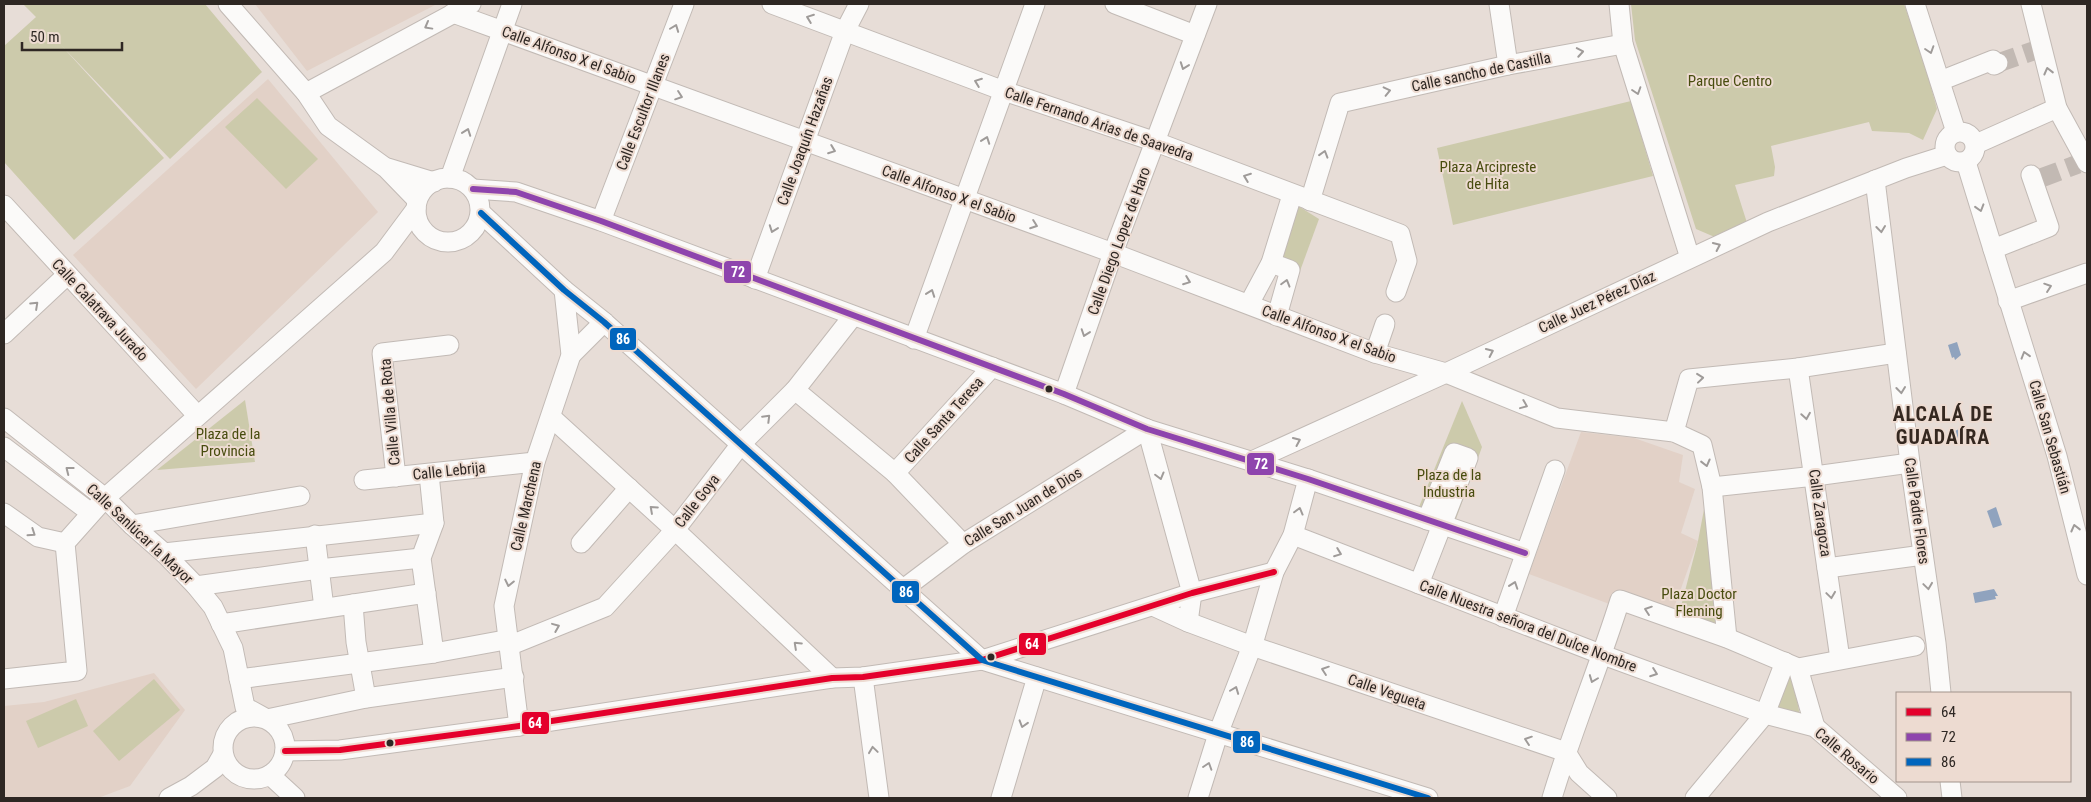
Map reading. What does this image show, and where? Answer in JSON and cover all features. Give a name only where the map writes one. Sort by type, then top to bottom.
[{"type":"street","points":[[228,4],[306,94],[328,126],[386,168],[417,204],[416,218],[425,233],[443,243],[464,239],[478,223],[478,202]]},
{"type":"street","points":[[306,94],[471,4]]},
{"type":"street","points":[[4,679],[77,671],[65,543],[105,498],[384,252],[417,204],[422,191],[442,180],[503,31],[512,4]]},
{"type":"street","name":"Calle Escultor Illanes","points":[[601,221],[684,4]]},
{"type":"street","name":"Calle Fernando Arias de Saavedra","points":[[772,4],[1004,91],[1156,142],[1400,234],[1407,261],[1396,292]]},
{"type":"street","name":"Calle Joaquín Hazañas","points":[[755,279],[845,32],[859,4]]},
{"type":"street","points":[[914,339],[1036,4]]},
{"type":"street","points":[[1115,4],[1195,35]]},
{"type":"street","name":"Calle Diego Lopez de Haro","points":[[1064,394],[1114,253],[1207,4]]},
{"type":"street","points":[[1499,4],[1508,65]]},
{"type":"street","points":[[1619,4],[1623,44],[1690,258]]},
{"type":"street","points":[[1915,4],[1956,132]]},
{"type":"street","points":[[2031,4],[2039,49],[2057,108],[2084,163]]},
{"type":"street","name":"Calle Alfonso X el Sabio","points":[[453,13],[1114,253],[1375,353],[1446,373],[1557,418],[1674,432],[1702,445],[1712,487]]},
{"type":"street","name":"Calle sancho de Castilla","points":[[1301,198],[1340,103],[1508,65],[1623,44]]},
{"type":"street","points":[[1940,81],[1996,62]]},
{"type":"street","points":[[1976,144],[2057,108]]},
{"type":"street","points":[[1956,132],[1968,134],[1976,144],[1973,156],[1966,162],[1954,162],[1947,155],[1945,143],[1956,132]]},
{"type":"street","name":"Calle Juez Pérez Díaz","points":[[1252,461],[1446,373],[1768,222],[1875,180],[1947,155]]},
{"type":"street","name":"Calle San Sebastián","points":[[1966,162],[2057,456],[2087,575]]},
{"type":"street","points":[[386,168],[442,180],[467,183],[478,202],[564,290],[604,322],[982,660],[1428,798]]},
{"type":"street","points":[[1993,249],[2049,227],[2035,178]]},
{"type":"street","name":"Calle Padre Flores","points":[[1875,180],[1941,692]]},
{"type":"street","points":[[478,202],[516,192],[601,221],[1064,394],[1147,429],[1308,479],[1525,553]]},
{"type":"street","points":[[1249,304],[1271,263],[1301,198]]},
{"type":"street","name":"Calle Calatrava Jurado","points":[[4,204],[66,275],[197,416]]},
{"type":"street","points":[[384,252],[425,233]]},
{"type":"street","points":[[1271,263],[1290,270],[1277,316]]},
{"type":"street","points":[[2008,301],[2087,273]]},
{"type":"street","points":[[4,334],[66,275]]},
{"type":"street","name":"Calle Marchena","points":[[519,726],[504,606],[535,462],[552,418],[571,355],[564,290]]},
{"type":"street","name":"Calle Goya","points":[[239,679],[360,664],[510,642],[605,607],[675,530],[741,444],[795,390],[853,316]]},
{"type":"street","points":[[571,355],[604,322]]},
{"type":"street","points":[[1375,353],[1385,324]]},
{"type":"street","name":"Calle Villa de Rota","points":[[396,477],[382,352],[449,345]]},
{"type":"street","points":[[1674,432],[1690,379],[1798,368],[1896,353]]},
{"type":"street","name":"Calle Santa Teresa","points":[[895,473],[992,367]]},
{"type":"street","name":"Calle Zaragoza","points":[[1798,368],[1840,659]]},
{"type":"street","points":[[795,390],[895,473],[963,544]]},
{"type":"street","name":"Calle Sanlúcar la Mayor","points":[[4,418],[105,498],[196,586],[213,607],[233,648],[246,707],[267,719]]},
{"type":"street","points":[[552,418],[675,530],[832,678]]},
{"type":"street","points":[[1147,429],[1192,593],[1188,622]]},
{"type":"street","name":"Calle San Juan de Dios","points":[[902,590],[963,544],[1147,429]]},
{"type":"street","name":"Calle Sanlúcar la Mayor","points":[[4,447],[91,514]]},
{"type":"street","name":"Calle Lebrija","points":[[364,480],[535,462]]},
{"type":"street","points":[[1727,638],[1712,487],[1910,463]]},
{"type":"street","points":[[1503,616],[1555,470]]},
{"type":"street","points":[[428,474],[434,523],[421,558],[434,653]]},
{"type":"street","points":[[1198,798],[1218,734],[1254,641],[1274,572],[1293,535],[1308,479]]},
{"type":"street","points":[[581,543],[629,488]]},
{"type":"street","points":[[132,526],[300,496]]},
{"type":"street","points":[[4,512],[38,537],[65,543]]},
{"type":"street","points":[[1419,584],[1435,522]]},
{"type":"street","points":[[164,553],[434,523]]},
{"type":"street","points":[[315,535],[324,608]]},
{"type":"street","name":"Calle Nuestra señora del Dulce Nombre","points":[[1293,535],[1602,655],[1765,714]]},
{"type":"street","points":[[1827,568],[1923,555]]},
{"type":"street","points":[[196,586],[319,568],[421,558]]},
{"type":"street","points":[[285,751],[340,750],[519,726],[832,678],[863,677],[982,660],[1192,593],[1274,572]]},
{"type":"street","points":[[221,624],[426,593]]},
{"type":"street","points":[[1552,798],[1566,752],[1620,600],[1727,638],[1791,665],[1915,646]]},
{"type":"street","points":[[353,604],[366,698]]},
{"type":"street","name":"Calle Vegueta","points":[[1153,606],[1188,622],[1254,641],[1566,752]]},
{"type":"street","points":[[1695,798],[1765,714],[1791,665]]},
{"type":"street","points":[[1791,665],[1815,727]]},
{"type":"street","points":[[245,778],[230,769],[223,754],[226,734],[238,720],[257,717],[267,719],[366,698],[514,677]]},
{"type":"street","points":[[863,677],[879,798]]},
{"type":"street","points":[[1001,798],[1038,677]]},
{"type":"street","name":"Calle Rosario","points":[[1765,714],[1815,727],[1897,798]]},
{"type":"street","points":[[191,786],[224,778],[253,779],[270,775],[278,768],[283,760],[285,751],[281,732],[267,719]]},
{"type":"street","points":[[1566,752],[1579,774],[1606,798]]},
{"type":"street","points":[[169,798],[191,786],[215,768],[223,754]]},
{"type":"street","points":[[270,775],[295,798]]},
{"type":"street","points":[[1950,782],[1952,798]]},
{"type":"shaded area","points":[[255,4],[437,4],[307,71]]},
{"type":"shaded area","points":[[268,79],[378,212],[196,389],[73,255]]},
{"type":"shaded area","points":[[1581,432],[1634,438],[1683,455],[1679,482],[1695,489],[1681,533],[1698,541],[1674,608],[1617,592],[1612,605],[1529,574]]},
{"type":"shaded area","points":[[154,673],[185,710],[130,786],[98,798],[4,798],[4,706],[44,702]]},
{"type":"green space","points":[[23,4],[205,4],[262,72],[170,159],[60,44],[164,158],[74,240],[4,162],[4,46],[36,17]]},
{"type":"green space","name":"Parque Centro","points":[[1631,4],[1904,4],[1924,61],[1937,109],[1923,140],[1909,133],[1872,131],[1869,122],[1771,146],[1775,167],[1774,176],[1735,185],[1748,226],[1717,238],[1696,229],[1635,40]]},
{"type":"green space","points":[[257,98],[318,159],[286,189],[225,127]]},
{"type":"green space","name":"Plaza Arcipreste de Hita","points":[[1631,101],[1653,176],[1453,225],[1437,148]]},
{"type":"green space","points":[[1295,204],[1319,219],[1300,271],[1278,261]]},
{"type":"green space","name":"Plaza de la Provincia","points":[[245,400],[255,462],[157,470]]},
{"type":"green space","name":"Plaza de la Industria","points":[[1462,401],[1482,447],[1456,519],[1419,507]]},
{"type":"green space","name":"Plaza Doctor Fleming","points":[[1706,499],[1719,628],[1679,614],[1698,541]]},
{"type":"green space","points":[[1787,670],[1793,675],[1800,717],[1772,710]]},
{"type":"green space","points":[[154,679],[180,710],[119,761],[93,731]]},
{"type":"green space","points":[[76,699],[88,726],[38,748],[26,721]]},
{"type":"water","points":[[1957,342],[1961,355],[1955,360],[1954,357],[1952,358],[1948,345]]},
{"type":"water","points":[[1965,426],[1969,440],[1959,443],[1955,431]]},
{"type":"water","points":[[1996,507],[2002,525],[1993,528],[1987,511]]},
{"type":"water","points":[[1994,589],[1998,596],[1995,596],[1996,599],[1975,603],[1973,593]]},
{"type":"tunnel","points":[[1998,63],[2036,50]]},
{"type":"tunnel","points":[[2041,178],[2078,164]]},
{"type":"transit line","name":"72","points":[[473,189],[516,192],[601,221],[1064,394],[1147,429],[1308,479],[1525,553]]},
{"type":"transit line","name":"86","points":[[481,213],[564,290],[604,322],[982,660],[1428,798]]},
{"type":"transit line","name":"64","points":[[285,751],[340,750],[519,726],[832,678],[863,677],[982,660],[1192,593],[1274,572]]},
{"type":"district","name":"ALCALÁ DE GUADAÍRA","points":[[1943,426]]}]
